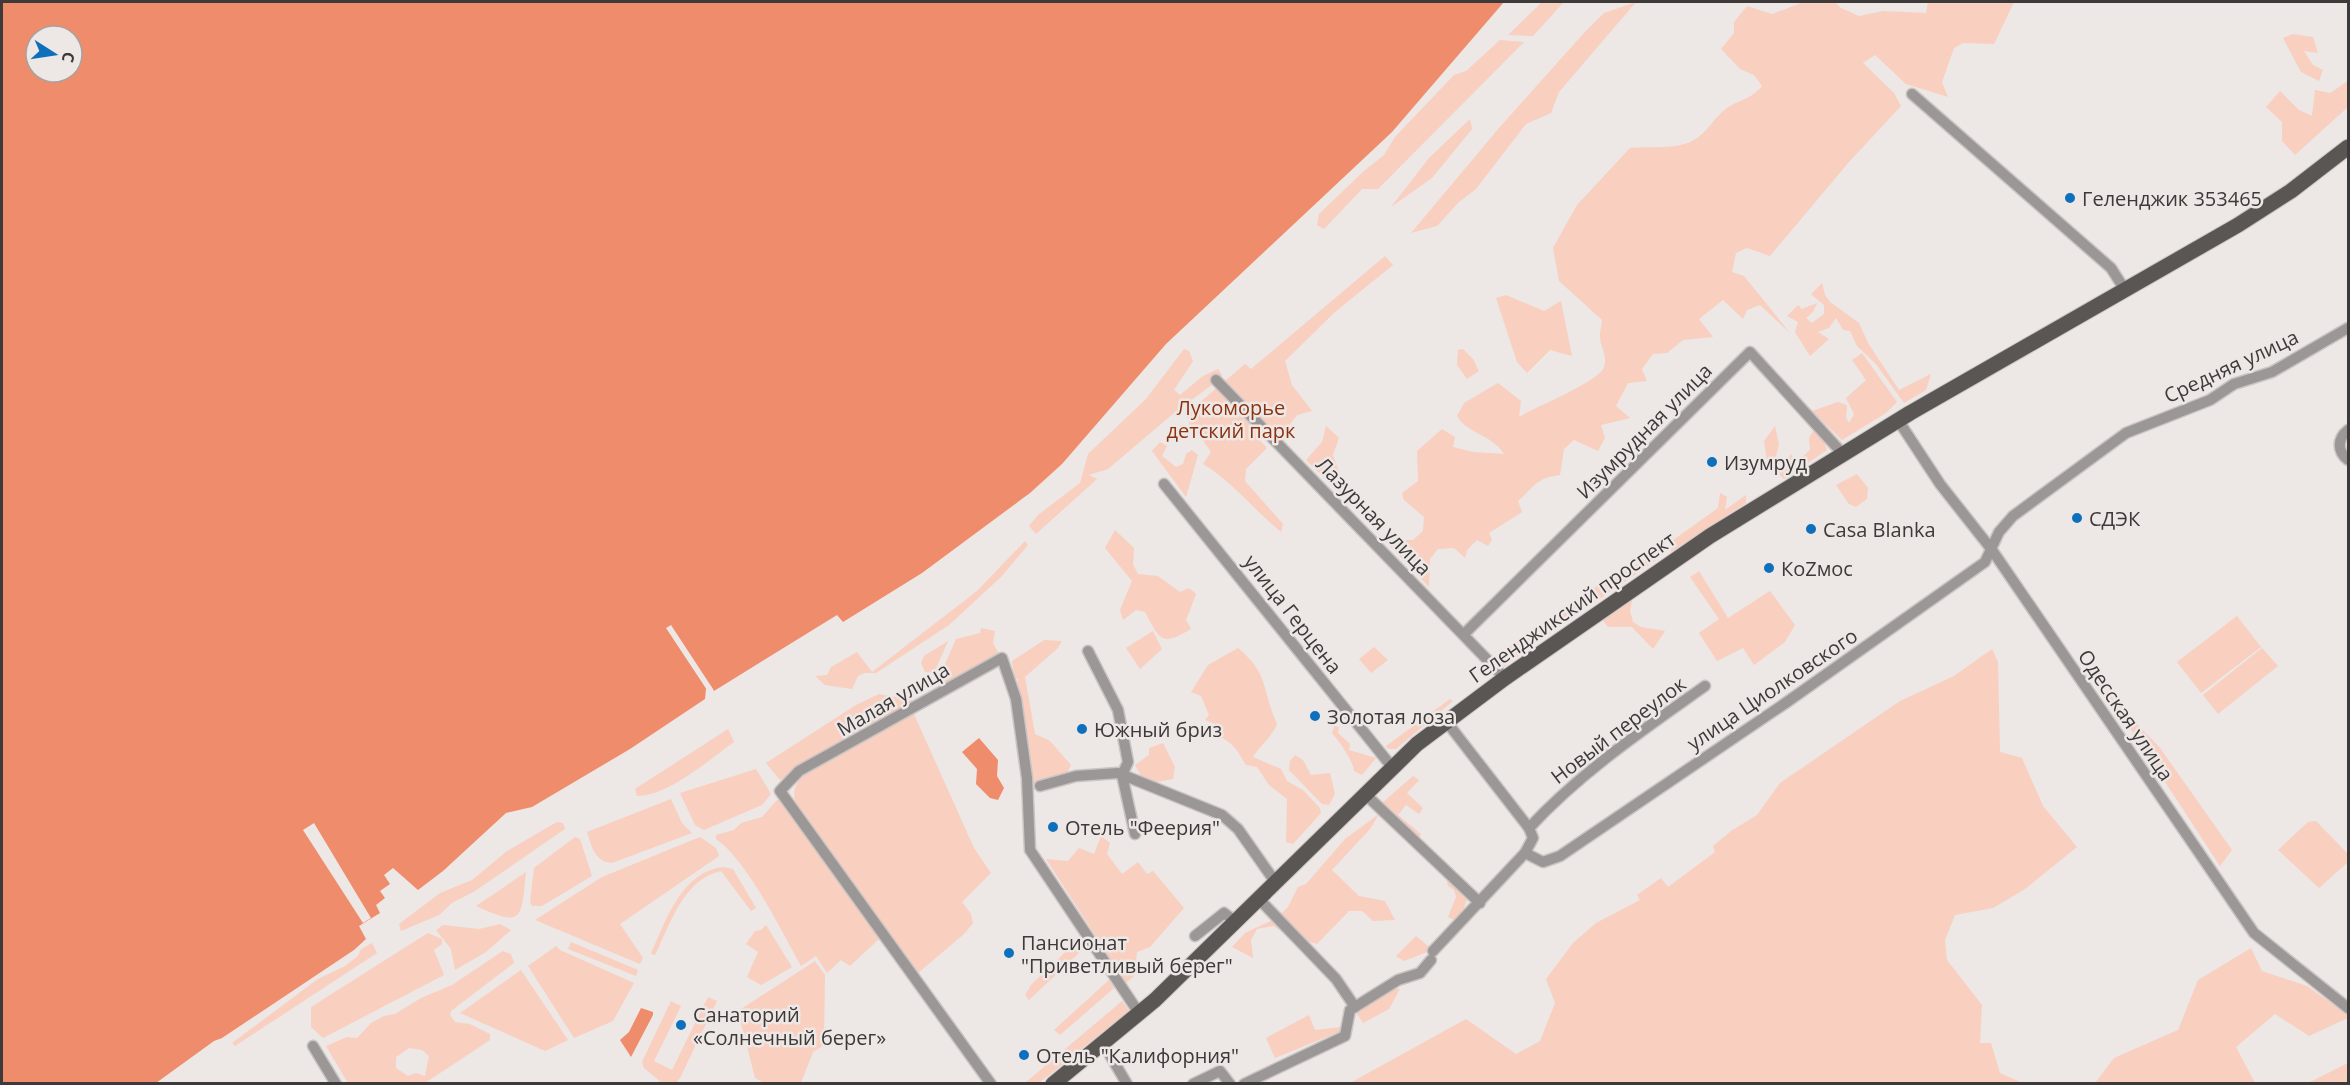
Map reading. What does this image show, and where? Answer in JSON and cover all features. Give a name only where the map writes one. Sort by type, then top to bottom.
[{"type":"main road","points":[[1843,454],[2271,204],[2349,147]]},
{"type":"main road","name":"Геленджикский проспект","points":[[1053,1083],[1139,1013],[1236,922],[1392,767],[1446,721],[1710,536],[1843,454]]},
{"type":"street","points":[[1912,94],[2111,268],[2125,290]]},
{"type":"street","name":"Средняя улица","points":[[2126,433],[2210,400],[2234,384],[2272,372],[2349,328]]},
{"type":"street","name":"Изумрудная улица","points":[[1464,634],[1750,352],[1843,454]]},
{"type":"street","name":"Лазурная улица","points":[[1216,380],[1505,678]]},
{"type":"street","name":"Одесская улица","points":[[1898,420],[1940,484],[1992,550],[2254,933],[2349,1008]]},
{"type":"street","points":[[2349,430],[2343,434],[2340,445],[2343,455],[2349,460]]},
{"type":"street","name":"улица Циолковского","points":[[1525,853],[1543,862],[1560,856],[1952,587],[1984,562],[1999,532],[2013,516],[2126,433]]},
{"type":"street","name":"улица Герцена","points":[[1164,484],[1392,767]]},
{"type":"street","points":[[1088,651],[1118,710],[1128,762],[1122,775],[1135,834]]},
{"type":"street","name":"Малая улица","points":[[991,1083],[780,791],[799,771],[1002,658],[1016,699],[1027,777],[1030,850],[1139,1013]]},
{"type":"street","name":"Новый переулок","points":[[1529,828],[1573,784],[1605,758],[1705,686]]},
{"type":"street","points":[[1244,1083],[1345,1036],[1350,1010],[1398,980],[1420,973],[1432,955],[1525,853],[1533,838],[1529,828],[1446,721]]},
{"type":"street","points":[[1040,786],[1076,776],[1110,772],[1222,815],[1232,822],[1276,883]]},
{"type":"street","points":[[1365,794],[1480,903]]},
{"type":"street","points":[[1259,899],[1335,979],[1355,1007]]},
{"type":"street","points":[[1195,936],[1224,913],[1236,922]]},
{"type":"street","points":[[1103,1042],[1127,1083]]},
{"type":"street","points":[[313,1046],[336,1083]]},
{"type":"street","points":[[1193,1083],[1220,1071],[1230,1083]]},
{"type":"green space","points":[[1542,2],[1564,2],[1533,36],[1508,35]]},
{"type":"green space","points":[[1636,2],[1559,92],[1551,113],[1526,124],[1476,189],[1459,202],[1437,226],[1411,233],[1499,128],[1583,34],[1604,13]]},
{"type":"green space","points":[[1804,2],[1835,2],[1841,8],[1859,16],[1883,11],[1926,13],[1928,2],[2014,2],[1994,44],[1963,43],[1954,48],[1942,82],[1948,97],[1906,84],[1875,55],[1863,63],[1894,93],[1901,106],[1849,162],[1770,256],[1747,248],[1736,253],[1732,272],[1744,276],[1790,333],[1760,305],[1747,310],[1743,319],[1723,300],[1699,319],[1713,337],[1683,340],[1667,353],[1653,354],[1642,369],[1647,381],[1628,383],[1616,406],[1630,418],[1601,425],[1605,438],[1598,451],[1574,440],[1564,449],[1560,475],[1546,478],[1532,487],[1518,501],[1522,512],[1489,533],[1492,540],[1488,546],[1477,540],[1467,550],[1465,558],[1454,548],[1438,549],[1430,559],[1429,587],[1384,540],[1413,540],[1423,531],[1424,517],[1404,500],[1402,493],[1418,481],[1417,451],[1442,429],[1455,437],[1453,447],[1473,452],[1504,454],[1493,442],[1461,422],[1457,416],[1464,403],[1498,383],[1521,401],[1519,417],[1580,387],[1600,373],[1605,363],[1600,338],[1602,320],[1559,281],[1553,248],[1577,205],[1630,148],[1679,145],[1694,140],[1723,111],[1758,91],[1762,86],[1754,75],[1740,69],[1721,49],[1734,33],[1734,22],[1747,6],[1772,14]]},
{"type":"green space","points":[[2293,34],[2313,37],[2318,53],[2304,51],[2313,65],[2323,70],[2319,81],[2301,72],[2283,38]]},
{"type":"green space","points":[[1500,40],[1524,42],[1378,189],[1362,189],[1324,229],[1317,225],[1319,214],[1384,155],[1395,137],[1454,75],[1466,71]]},
{"type":"green space","points":[[2348,81],[2348,107],[2295,155],[2282,141],[2282,122],[2266,107],[2280,91],[2299,110],[2312,116],[2315,90],[2330,93]]},
{"type":"green space","points":[[1470,119],[1472,129],[1432,178],[1391,207],[1429,158]]},
{"type":"green space","name":"Лукоморье детский парк","points":[[1385,256],[1393,265],[1335,312],[1285,361],[1292,385],[1312,411],[1297,415],[1283,433],[1269,424],[1257,437],[1267,448],[1246,469],[1245,481],[1283,524],[1281,532],[1224,479],[1203,464],[1211,452],[1202,439],[1189,429],[1189,420],[1185,415],[1245,364],[1251,369]]},
{"type":"green space","points":[[1822,283],[1825,295],[1830,302],[1859,323],[1868,343],[1899,390],[1931,374],[1926,390],[1904,403],[1876,364],[1857,346],[1850,331],[1843,330],[1836,318],[1829,328],[1818,332],[1829,339],[1810,356],[1795,332],[1798,322],[1787,316],[1798,305],[1802,309],[1817,303],[1813,312],[1806,318],[1812,323],[1824,314],[1824,305],[1811,294]]},
{"type":"green space","points":[[1506,295],[1544,311],[1561,301],[1572,356],[1550,350],[1527,373],[1517,362],[1496,298]]},
{"type":"green space","points":[[1184,349],[1189,351],[1193,361],[1174,390],[1180,395],[1203,376],[1218,369],[1222,375],[1108,469],[1089,475],[1097,479],[1036,534],[1029,526],[1038,515],[1080,483],[1088,454],[1146,399]]},
{"type":"green space","points":[[1463,349],[1473,359],[1479,371],[1467,379],[1457,365],[1458,350]]},
{"type":"green space","points":[[1862,353],[1897,402],[1886,413],[1842,440],[1812,411],[1838,402],[1847,405],[1846,418],[1849,423],[1854,414],[1846,398],[1866,380],[1852,360]]},
{"type":"green space","points":[[1326,426],[1339,438],[1333,455],[1346,492],[1339,493],[1306,460],[1322,442]]},
{"type":"green space","points":[[1775,426],[1779,445],[1773,467],[1768,467],[1764,441]]},
{"type":"green space","points":[[1814,430],[1822,437],[1827,450],[1784,479],[1779,474],[1791,454],[1796,463],[1810,450],[1809,438]]},
{"type":"green space","points":[[1160,442],[1167,446],[1162,456],[1176,467],[1183,464],[1186,454],[1192,450],[1198,455],[1186,497],[1152,451]]},
{"type":"green space","points":[[1857,474],[1868,488],[1867,499],[1856,507],[1849,504],[1836,485]]},
{"type":"green space","points":[[1720,493],[1727,497],[1725,510],[1746,495],[1746,503],[1671,552],[1669,543],[1718,508]]},
{"type":"green space","points":[[1115,530],[1134,548],[1133,564],[1138,574],[1158,576],[1180,592],[1189,588],[1196,594],[1186,620],[1191,629],[1167,639],[1158,634],[1145,612],[1136,610],[1123,620],[1120,610],[1132,581],[1105,548]]},
{"type":"green space","points":[[1025,541],[1028,545],[1001,577],[949,625],[876,673],[864,673],[858,676],[852,689],[825,685],[815,676],[827,675],[831,667],[857,652],[872,672],[977,591]]},
{"type":"green space","points":[[1655,554],[1658,559],[1591,605],[1583,594]]},
{"type":"green space","points":[[1699,571],[1728,618],[1770,591],[1795,625],[1785,642],[1754,665],[1743,648],[1717,661],[1699,633],[1719,619],[1690,577]]},
{"type":"green space","points":[[1633,596],[1630,611],[1633,622],[1641,627],[1665,631],[1653,649],[1632,627],[1608,627],[1603,620]]},
{"type":"green space","points":[[1575,599],[1583,609],[1504,667],[1495,657]]},
{"type":"green space","points":[[2237,616],[2261,647],[2201,693],[2177,662]]},
{"type":"green space","points":[[981,628],[995,631],[993,643],[1000,656],[940,688],[939,678],[956,639],[980,633]]},
{"type":"green space","points":[[1153,631],[1162,649],[1140,669],[1126,648]]},
{"type":"green space","points":[[1044,640],[1062,641],[1058,648],[1025,677],[1035,734],[1050,741],[1071,765],[1066,775],[1035,784],[1030,783],[1029,753],[1017,685],[1018,679],[1014,679],[1012,661]]},
{"type":"green space","points":[[948,641],[934,673],[925,672],[921,663],[924,656]]},
{"type":"green space","points":[[1374,647],[1388,660],[1371,673],[1359,659]]},
{"type":"green space","points":[[1238,648],[1248,657],[1260,674],[1277,724],[1253,757],[1281,769],[1287,781],[1303,790],[1320,808],[1321,813],[1293,844],[1286,842],[1287,799],[1269,785],[1257,767],[1246,765],[1234,747],[1219,735],[1215,724],[1205,720],[1209,715],[1201,696],[1191,692],[1208,665]]},
{"type":"green space","points":[[2262,648],[2278,666],[2218,714],[2203,695]]},
{"type":"green space","points":[[1992,649],[1998,662],[2000,752],[2022,758],[2043,806],[2077,847],[2025,889],[1993,908],[1955,915],[1945,940],[1947,960],[1982,1005],[1980,1043],[1991,1043],[2000,1073],[2023,1083],[1350,1083],[1466,1019],[1516,1054],[1540,1041],[1555,1003],[1546,979],[1573,943],[1596,923],[1640,900],[1637,895],[1661,878],[1668,887],[1715,852],[1713,846],[1731,831],[1757,815],[1780,783],[1900,701],[1954,676]]},
{"type":"green space","points":[[2105,690],[2160,748],[2232,850],[2220,866]]},
{"type":"green space","points":[[879,694],[915,701],[780,780],[766,763],[856,705]]},
{"type":"green space","points":[[1450,699],[1453,701],[1396,749],[1388,749],[1386,746]]},
{"type":"green space","points":[[913,712],[974,848],[991,873],[962,902],[971,914],[973,923],[965,933],[918,973],[795,801],[794,796],[796,785],[807,772]]},
{"type":"green space","points":[[1334,726],[1339,727],[1338,733],[1350,744],[1349,750],[1376,758],[1362,775],[1354,771],[1348,756],[1332,733]]},
{"type":"green space","points":[[728,729],[734,742],[675,784],[662,790],[637,796],[635,789]]},
{"type":"green space","points":[[1163,743],[1175,767],[1173,779],[1146,784],[1135,765],[1149,755],[1149,748]]},
{"type":"green space","points":[[1295,755],[1303,760],[1311,775],[1330,773],[1335,794],[1329,805],[1322,804],[1289,770],[1290,761]]},
{"type":"green space","points":[[756,769],[771,794],[762,805],[704,830],[695,825],[680,793]]},
{"type":"green space","points":[[1413,776],[1419,780],[1407,793],[1423,808],[1419,814],[1406,805],[1398,815],[1421,834],[1419,838],[1382,803]]},
{"type":"green space","points":[[671,799],[682,823],[692,833],[612,863],[597,856],[587,832]]},
{"type":"green space","points":[[777,800],[784,801],[792,816],[880,938],[850,966],[841,960],[827,973],[816,956],[801,966],[752,879],[728,849],[716,839],[716,835],[734,830],[741,823],[762,817]]},
{"type":"green space","points":[[1379,814],[1370,829],[1332,870],[1359,896],[1385,901],[1395,920],[1373,921],[1362,911],[1349,911],[1317,944],[1286,935],[1274,926],[1257,929],[1251,940],[1253,958],[1232,947],[1245,933],[1277,918],[1288,907],[1298,887],[1306,884],[1345,839]]},
{"type":"green space","points":[[2316,821],[2348,854],[2348,862],[2319,888],[2278,850],[2308,822]]},
{"type":"green space","points":[[557,822],[563,823],[565,829],[475,891],[452,903],[439,915],[401,931],[399,924],[440,893],[472,880],[507,851]]},
{"type":"green space","points":[[1101,836],[1110,843],[1107,854],[1122,874],[1138,862],[1147,874],[1153,871],[1184,908],[1150,947],[1137,952],[1134,976],[1126,983],[1046,859],[1068,861],[1079,848],[1094,854]]},
{"type":"green space","points":[[575,837],[580,839],[592,876],[542,906],[532,906],[530,902],[534,868]]},
{"type":"green space","points":[[700,837],[716,848],[719,856],[620,924],[643,958],[640,964],[535,920],[602,877]]},
{"type":"green space","points":[[724,867],[733,869],[756,908],[751,911],[721,871],[708,876],[687,893],[672,917],[655,955],[651,954],[677,899],[686,887],[709,870]]},
{"type":"green space","points":[[526,872],[523,900],[517,915],[503,917],[476,906]]},
{"type":"green space","points":[[1451,879],[1469,893],[1461,917],[1456,921],[1448,917],[1456,897],[1454,890],[1448,886],[1447,882]]},
{"type":"green space","points":[[500,924],[511,930],[486,952],[455,970],[451,949],[436,930],[443,925],[479,929]]},
{"type":"green space","points":[[766,925],[792,967],[761,985],[747,977],[758,952],[746,944],[755,931],[761,930]]},
{"type":"green space","points":[[428,933],[442,939],[442,944],[434,950],[444,975],[323,1038],[311,1027],[311,1007]]},
{"type":"green space","points":[[1416,936],[1428,946],[1427,952],[1404,961],[1396,956]]},
{"type":"green space","points":[[571,942],[638,970],[636,976],[568,949]]},
{"type":"green space","points":[[372,943],[377,953],[235,1046],[232,1043],[318,979],[345,966],[358,956],[361,949]]},
{"type":"green space","points":[[1075,943],[1082,950],[1029,1000],[1025,995],[1031,985]]},
{"type":"green space","points":[[556,946],[560,950],[634,983],[613,1021],[574,1038],[528,966]]},
{"type":"green space","points":[[2251,948],[2262,971],[2307,986],[2348,1015],[2348,1018],[2309,1036],[2275,1014],[2236,1047],[2255,1083],[2095,1083],[2114,1058],[2178,1030],[2198,980]]},
{"type":"green space","points":[[503,951],[511,954],[514,963],[451,1011],[450,1015],[455,1022],[470,1024],[490,1034],[490,1040],[425,1083],[348,1083],[326,1046],[347,1037],[357,1038],[371,1023],[384,1016],[395,1014],[421,998],[452,985]],"holes":[[[409,1048],[422,1050],[429,1056],[425,1076],[416,1073],[408,1076],[396,1068],[396,1057]]]},
{"type":"green space","points":[[815,961],[825,975],[824,1045],[813,1052],[801,1083],[764,1083],[755,1078],[738,1011]]},
{"type":"green space","points":[[521,970],[568,1040],[545,1051],[460,1013]]},
{"type":"green space","points":[[1109,980],[1114,988],[1060,1035],[1054,1030]]},
{"type":"green space","points":[[1388,988],[1400,989],[1389,1009],[1363,1023],[1357,1014]]},
{"type":"green space","points":[[708,997],[717,1001],[680,1078],[676,1083],[662,1083],[644,1068],[642,1062],[671,1001],[681,1006],[654,1061],[672,1070]]},
{"type":"green space","points":[[1122,1001],[1129,1011],[1039,1083],[1025,1083]]},
{"type":"green space","points":[[1309,1015],[1315,1030],[1342,1027],[1344,1030],[1275,1058],[1266,1038]]},
{"type":"green space","points":[[2348,1063],[2348,1083],[2308,1083]]},
{"type":"shaded area","points":[[2,2],[1504,2],[1392,132],[1166,344],[1062,464],[1030,493],[922,573],[843,622],[837,615],[714,691],[711,686],[706,689],[705,699],[630,749],[532,807],[506,813],[443,871],[418,890],[393,868],[384,875],[390,884],[380,891],[385,898],[376,905],[380,913],[359,926],[366,939],[354,950],[222,1038],[214,1041],[156,1083],[2,1084]]},
{"type":"shaded area","points":[[979,738],[998,760],[997,776],[1004,788],[998,800],[990,798],[976,784],[977,769],[962,752]]},
{"type":"shaded area","points":[[641,1008],[653,1012],[653,1015],[631,1057],[620,1040],[629,1032]]},
{"type":"pier","points":[[671,625],[715,693],[710,690],[709,693],[666,628]]},
{"type":"pier","points":[[314,823],[371,918],[363,923],[303,830]]},
{"type":"place","name":"Геленджик 353465","points":[[2070,198]]},
{"type":"place","name":"Изумруд","points":[[1712,462]]},
{"type":"place","name":"СДЭК","points":[[2077,518]]},
{"type":"place","name":"Casa Blanka","points":[[1811,529]]},
{"type":"place","name":"КоZмос","points":[[1769,568]]},
{"type":"place","name":"Золотая лоза","points":[[1315,716]]},
{"type":"place","name":"Южный бриз","points":[[1082,729]]},
{"type":"place","name":"Отель \"Феерия\"","points":[[1053,827]]},
{"type":"place","name":"Пансионат \"Приветливый берег\"","points":[[1009,953]]},
{"type":"place","name":"Санаторий «Солнечный берег»","points":[[681,1025]]},
{"type":"place","name":"Отель \"Калифорния\"","points":[[1024,1055]]}]
